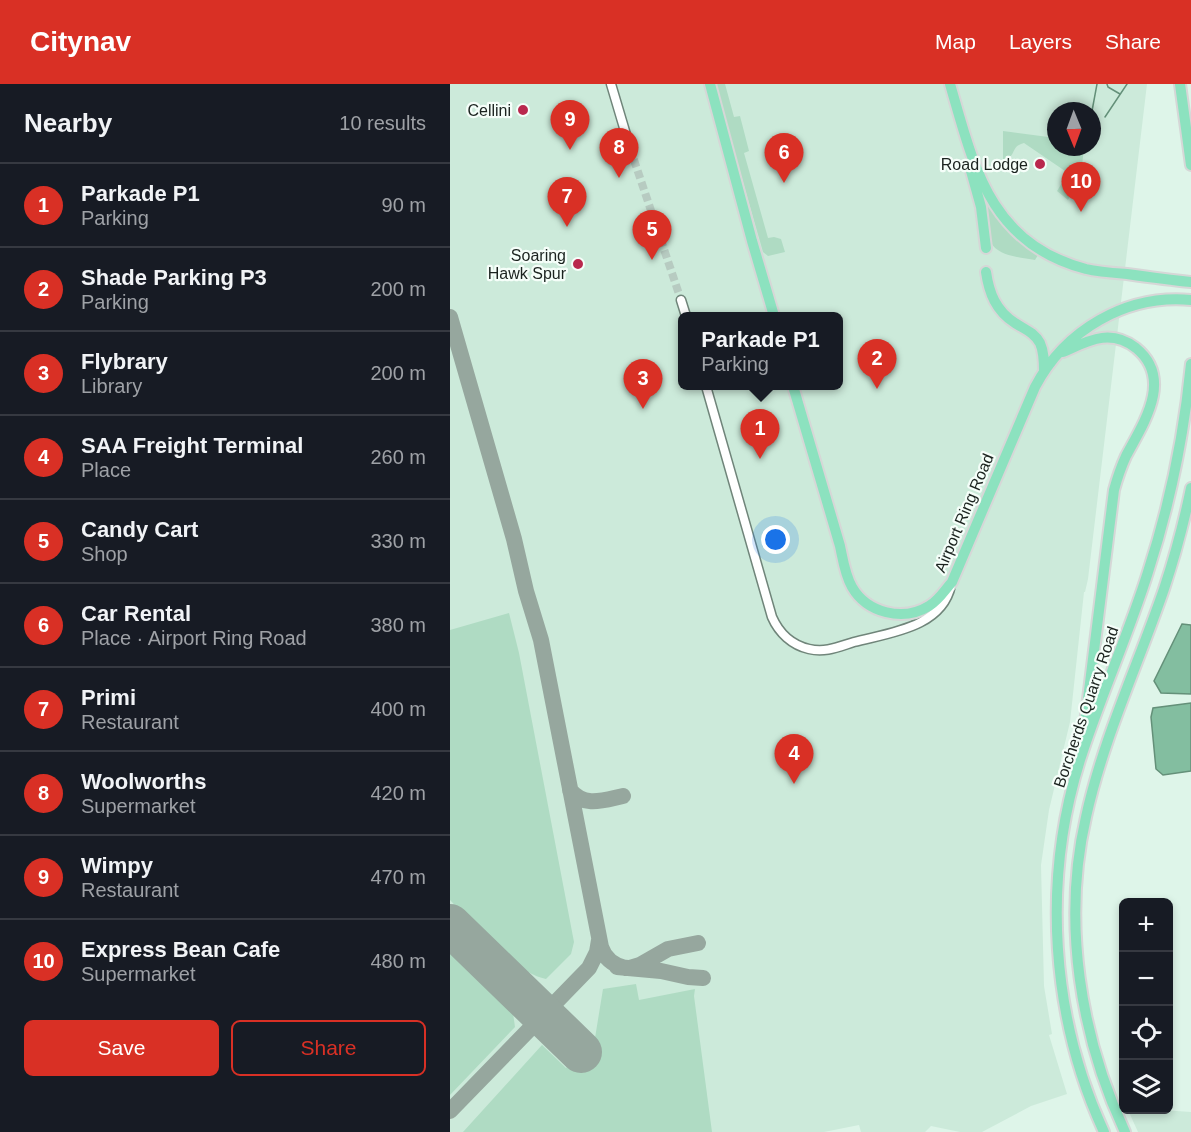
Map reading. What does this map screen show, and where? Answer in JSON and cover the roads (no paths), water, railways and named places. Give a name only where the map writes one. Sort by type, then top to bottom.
[{"type":"main road","points":[[710,84],[773,312]]},
{"type":"main road","points":[[950,84],[970,153],[988,195],[1000,213],[1030,242],[1053,256],[1094,271],[1191,282]]},
{"type":"main road","points":[[1180,84],[1189,136],[1191,165]]},
{"type":"main road","points":[[970,153],[972,175],[981,207],[986,248]]},
{"type":"main road","points":[[986,272],[990,293],[998,307],[1011,321],[1030,332],[1039,343],[1043,353],[1044,371]]},
{"type":"main road","name":"Airport Ring Road","points":[[794,390],[847,577],[855,592],[878,610],[906,614],[933,603],[952,582],[1035,387],[1057,354],[1083,330],[1115,311],[1148,302],[1188,300]]},
{"type":"main road","points":[[1057,354],[1090,339],[1107,338],[1123,341],[1134,347],[1145,359],[1155,388],[1151,407],[1122,466],[1114,490],[1081,759]]},
{"type":"main road","name":"Borcherds Quarry Road","points":[[1104,1132],[1086,1087],[1072,1038],[1064,998],[1058,945],[1057,895],[1060,852],[1067,809],[1081,759],[1151,564],[1169,496],[1183,427],[1191,364]]},
{"type":"main road","points":[[1183,427],[1184,436],[1191,445]]},
{"type":"main road","name":"Borcherds Quarry Road","points":[[1125,1132],[1098,1063],[1082,996],[1076,927],[1078,867],[1086,816],[1096,778],[1166,583],[1190,493]]},
{"type":"street","points":[[611,84],[630,148]]},
{"type":"street","points":[[681,300],[685,312]]},
{"type":"street","points":[[707,390],[771,614],[783,635],[793,643],[812,650],[833,649],[910,628],[929,617],[944,602],[952,582]]},
{"type":"waterway","points":[[1094,102],[1097,84]]},
{"type":"waterway","points":[[1107,84],[1120,94]]},
{"type":"waterway","points":[[1105,117],[1127,84]]},
{"type":"tunnel","points":[[630,148],[681,300]]},
{"type":"place","name":"Cellini","points":[[523,110]]},
{"type":"place","name":"Wimpy","points":[[570,150]]},
{"type":"place","name":"Road Lodge","points":[[1040,164]]},
{"type":"place","name":"Woolworths","points":[[619,178]]},
{"type":"place","name":"Car Rental","points":[[784,183]]},
{"type":"place","name":"Express Bean Cafe","points":[[1081,212]]},
{"type":"place","name":"Primi","points":[[567,227]]},
{"type":"place","name":"Candy Cart","points":[[652,260]]},
{"type":"place","name":"Soaring Hawk Spur","points":[[578,264]]},
{"type":"place","name":"Shade Parking P3","points":[[877,389]]},
{"type":"place","name":"Flybrary","points":[[643,409]]},
{"type":"place","name":"Parkade P1","points":[[760,459]]},
{"type":"place","name":"SAA Freight Terminal","points":[[794,784]]}]
